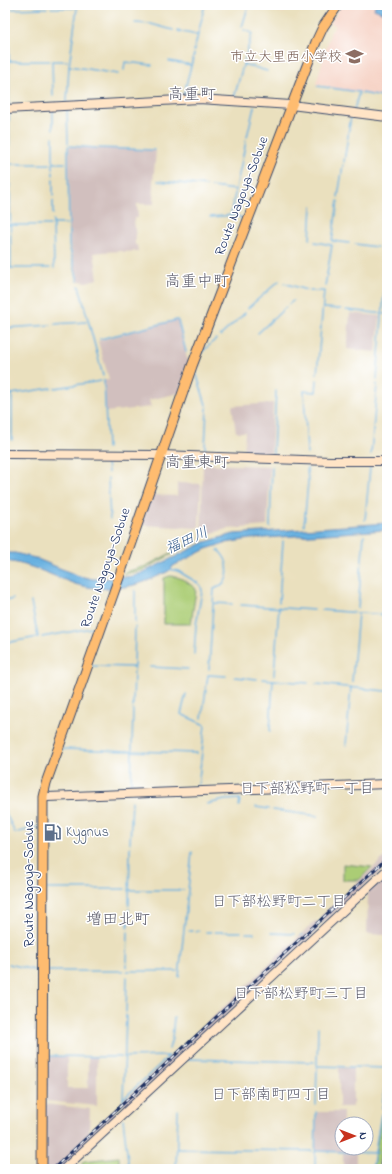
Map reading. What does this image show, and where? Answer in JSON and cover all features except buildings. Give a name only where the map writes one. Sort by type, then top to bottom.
[{"type":"main road","name":"Route Nagoya-Sobue","points":[[42,1169],[43,799],[46,783],[192,366],[316,42],[323,27],[338,5]]},
{"type":"street","points":[[5,109],[199,99],[291,105],[387,117]]},
{"type":"street","points":[[5,454],[161,455],[330,461],[387,461]]},
{"type":"street","points":[[43,799],[47,797],[387,784]]},
{"type":"street","points":[[64,1169],[387,870]]},
{"type":"shaded area","points":[[257,5],[286,5],[284,13]]},
{"type":"shaded area","name":"市立大里西小学校","points":[[342,5],[387,5],[387,97],[316,84],[331,31],[335,25],[330,23]]},
{"type":"shaded area","points":[[69,147],[156,151],[153,182],[154,204],[137,204],[138,218],[134,218],[135,245],[137,245],[138,251],[94,253],[98,279],[86,282],[79,281],[70,244]]},
{"type":"shaded area","points":[[350,313],[380,316],[376,352],[347,349]]},
{"type":"shaded area","points":[[177,320],[188,362],[187,371],[179,393],[149,400],[151,407],[106,412],[105,380],[109,379],[98,341]]},
{"type":"shaded area","points":[[273,403],[271,453],[244,452],[245,432],[236,432],[232,406]]},
{"type":"shaded area","points":[[203,464],[270,466],[267,526],[227,529],[201,536]]},
{"type":"shaded area","points":[[177,483],[201,484],[199,526],[197,528],[141,525],[151,495],[177,496]]},
{"type":"shaded area","points":[[387,855],[387,866],[321,925],[321,916]]},
{"type":"shaded area","points":[[387,873],[387,935],[367,934],[368,891]]},
{"type":"shaded area","points":[[315,921],[317,921],[317,931],[124,1110],[124,1101]]},
{"type":"shaded area","points":[[46,1057],[67,1057],[67,1088],[88,1088],[88,1057],[97,1057],[97,1106],[46,1101]]},
{"type":"shaded area","points":[[339,1068],[353,1068],[353,1107],[339,1107]]},
{"type":"shaded area","points":[[45,1104],[90,1109],[89,1132],[112,1111],[119,1115],[61,1169],[45,1169]]},
{"type":"shaded area","points":[[317,1112],[343,1112],[343,1116],[334,1116],[334,1151],[316,1151]]},
{"type":"shaded area","points":[[387,1115],[387,1169],[373,1169],[375,1154],[377,1154],[376,1152],[381,1117]]},
{"type":"shaded area","points":[[343,1156],[356,1156],[356,1169],[343,1169]]},
{"type":"green space","points":[[198,540],[143,570],[124,574],[125,572],[146,566]]},
{"type":"green space","points":[[170,576],[183,580],[196,590],[191,624],[164,624],[164,578]]},
{"type":"green space","points":[[343,864],[372,867],[359,880],[343,880]]},
{"type":"green space","points":[[387,1115],[378,1169],[373,1169],[375,1154],[377,1154],[376,1152],[381,1117]]},
{"type":"green space","points":[[119,1157],[120,1169],[83,1169],[82,1163],[84,1161]]},
{"type":"water","points":[[375,5],[387,5],[384,13],[374,9]]},
{"type":"water","points":[[387,523],[387,530],[250,539],[226,543],[206,549],[173,566],[168,571],[147,581],[126,587],[116,588],[95,588],[75,584],[32,567],[5,561],[5,553],[15,553],[35,558],[79,576],[93,579],[117,578],[134,576],[205,542],[234,534]]},
{"type":"waterway","points":[[202,16],[205,5]]},
{"type":"waterway","points":[[318,5],[331,9]]},
{"type":"waterway","points":[[242,27],[248,7]]},
{"type":"waterway","points":[[9,9],[47,8]]},
{"type":"waterway","points":[[51,8],[74,8]]},
{"type":"waterway","points":[[67,102],[69,66],[77,8]]},
{"type":"waterway","points":[[194,51],[202,18]]},
{"type":"waterway","points":[[135,23],[151,24],[173,30]]},
{"type":"waterway","points":[[234,98],[252,33],[244,30]]},
{"type":"waterway","points":[[178,31],[197,35]]},
{"type":"waterway","points":[[9,47],[9,106]]},
{"type":"waterway","points":[[183,97],[194,54]]},
{"type":"waterway","points":[[5,61],[49,61]]},
{"type":"waterway","points":[[53,96],[52,61],[67,61]]},
{"type":"waterway","points":[[169,61],[191,65]]},
{"type":"waterway","points":[[124,70],[125,62],[152,65]]},
{"type":"waterway","points":[[243,64],[267,71]]},
{"type":"waterway","points":[[69,66],[118,74]]},
{"type":"waterway","points":[[317,86],[359,92],[354,110]]},
{"type":"waterway","points":[[362,93],[387,98]]},
{"type":"waterway","points":[[247,137],[254,107]]},
{"type":"waterway","points":[[67,109],[68,143]]},
{"type":"waterway","points":[[53,110],[53,129]]},
{"type":"waterway","points":[[9,112],[11,268]]},
{"type":"waterway","points":[[344,162],[351,116]]},
{"type":"waterway","points":[[53,137],[53,169]]},
{"type":"waterway","points":[[231,213],[246,141]]},
{"type":"waterway","points":[[68,146],[69,245],[78,281]]},
{"type":"waterway","points":[[70,146],[97,148]]},
{"type":"waterway","points":[[99,148],[154,150]]},
{"type":"waterway","points":[[53,163],[65,163]]},
{"type":"waterway","points":[[5,164],[50,164]]},
{"type":"waterway","points":[[338,197],[343,165]]},
{"type":"waterway","points":[[53,179],[53,196]]},
{"type":"waterway","points":[[158,181],[207,186]]},
{"type":"waterway","points":[[211,187],[236,190]]},
{"type":"waterway","points":[[53,201],[53,214]]},
{"type":"waterway","points":[[338,201],[332,241],[349,243]]},
{"type":"waterway","points":[[310,239],[312,206]]},
{"type":"waterway","points":[[210,217],[234,215],[245,219]]},
{"type":"waterway","points":[[53,220],[54,268]]},
{"type":"waterway","points":[[53,224],[66,224]]},
{"type":"waterway","points":[[5,225],[50,225]]},
{"type":"waterway","points":[[315,242],[332,245],[325,286]]},
{"type":"waterway","points":[[355,244],[377,247]]},
{"type":"waterway","points":[[5,268],[50,268]]},
{"type":"waterway","points":[[248,308],[279,281]]},
{"type":"waterway","points":[[284,283],[306,290]]},
{"type":"waterway","points":[[79,286],[103,376]]},
{"type":"waterway","points":[[310,291],[324,291],[317,374]]},
{"type":"waterway","points":[[377,379],[384,293]]},
{"type":"waterway","points":[[289,304],[293,301]]},
{"type":"waterway","points":[[258,333],[286,307]]},
{"type":"waterway","points":[[323,308],[341,309]]},
{"type":"waterway","points":[[346,310],[387,314]]},
{"type":"waterway","points":[[220,336],[245,313]]},
{"type":"waterway","points":[[100,339],[177,320],[186,352]]},
{"type":"waterway","points":[[54,324],[86,322]]},
{"type":"waterway","points":[[5,328],[51,325]]},
{"type":"waterway","points":[[201,353],[216,339]]},
{"type":"waterway","points":[[195,369],[207,408],[205,449]]},
{"type":"waterway","points":[[104,380],[107,448]]},
{"type":"waterway","points":[[307,454],[304,391],[316,392],[317,380]]},
{"type":"waterway","points":[[55,388],[101,381]]},
{"type":"waterway","points":[[371,454],[377,384]]},
{"type":"waterway","points":[[5,395],[51,388]]},
{"type":"waterway","points":[[273,453],[276,391]]},
{"type":"waterway","points":[[12,394],[12,440]]},
{"type":"waterway","points":[[107,462],[108,473]]},
{"type":"waterway","points":[[270,527],[272,466]]},
{"type":"waterway","points":[[304,525],[308,482],[307,468]]},
{"type":"waterway","points":[[365,520],[370,468]]},
{"type":"waterway","points":[[108,478],[110,519]]},
{"type":"waterway","points":[[358,608],[364,535]]},
{"type":"waterway","points":[[279,602],[283,541]]},
{"type":"waterway","points":[[209,669],[214,589],[224,582],[228,571],[225,560],[218,550]]},
{"type":"waterway","points":[[169,569],[178,571],[201,586],[202,591],[196,625],[194,655]]},
{"type":"waterway","points":[[135,590],[135,623]]},
{"type":"waterway","points":[[5,601],[13,599]]},
{"type":"waterway","points":[[5,643],[38,637],[31,602]]},
{"type":"waterway","points":[[214,603],[232,604]]},
{"type":"waterway","points":[[241,605],[314,610]]},
{"type":"waterway","points":[[274,675],[279,607]]},
{"type":"waterway","points":[[321,610],[387,615]]},
{"type":"waterway","points":[[352,682],[358,613]]},
{"type":"waterway","points":[[42,637],[97,627]]},
{"type":"waterway","points":[[133,707],[135,627]]},
{"type":"waterway","points":[[91,666],[134,667]]},
{"type":"waterway","points":[[150,667],[188,669]]},
{"type":"waterway","points":[[202,718],[208,675],[226,676]]},
{"type":"waterway","points":[[235,677],[246,678]]},
{"type":"waterway","points":[[248,678],[257,679]]},
{"type":"waterway","points":[[262,679],[308,683]]},
{"type":"waterway","points":[[270,731],[273,680]]},
{"type":"waterway","points":[[316,684],[386,691]]},
{"type":"waterway","points":[[346,745],[351,687]]},
{"type":"waterway","points":[[186,694],[181,714],[205,725],[198,787]]},
{"type":"waterway","points":[[131,789],[133,710]]},
{"type":"waterway","points":[[62,749],[197,753]]},
{"type":"waterway","points":[[207,804],[225,800],[240,799],[239,806]]},
{"type":"waterway","points":[[130,843],[132,801]]},
{"type":"waterway","points":[[256,807],[269,809]]},
{"type":"waterway","points":[[273,810],[318,816]]},
{"type":"waterway","points":[[5,811],[15,833],[38,827]]},
{"type":"waterway","points":[[129,905],[130,847]]},
{"type":"waterway","points":[[179,977],[192,852]]},
{"type":"waterway","points":[[46,889],[125,889]]},
{"type":"waterway","points":[[129,890],[184,890]]},
{"type":"waterway","points":[[128,928],[129,909]]},
{"type":"waterway","points":[[127,962],[128,932]]},
{"type":"waterway","points":[[206,932],[211,932]]},
{"type":"waterway","points":[[215,932],[223,932]]},
{"type":"waterway","points":[[226,932],[241,932]]},
{"type":"waterway","points":[[246,933],[254,933]]},
{"type":"waterway","points":[[271,933],[294,934]]},
{"type":"waterway","points":[[9,964],[38,971]]},
{"type":"waterway","points":[[46,971],[123,971]]},
{"type":"waterway","points":[[127,971],[177,971]]},
{"type":"waterway","points":[[126,1012],[127,977]]},
{"type":"waterway","points":[[123,1101],[126,1015]]},
{"type":"waterway","points":[[169,1049],[172,1038],[174,1018]]},
{"type":"waterway","points":[[316,1105],[318,1027]]},
{"type":"waterway","points":[[46,1056],[121,1057]]},
{"type":"waterway","points":[[123,1099],[169,1056],[124,1057]]},
{"type":"waterway","points":[[188,1059],[314,1062]]},
{"type":"waterway","points":[[317,1066],[387,1068]]},
{"type":"waterway","points":[[382,1108],[387,1069]]},
{"type":"waterway","points":[[176,1169],[178,1110]]},
{"type":"waterway","points":[[315,1169],[316,1112]]},
{"type":"waterway","points":[[372,1169],[381,1114]]},
{"type":"waterway","points":[[123,1119],[129,1169]]},
{"type":"waterway","points":[[177,1149],[312,1151]]},
{"type":"waterway","points":[[316,1151],[377,1153]]},
{"type":"railway","points":[[53,1169],[387,858]]},
{"type":"railway","points":[[381,1169],[387,1128]]},
{"type":"place","name":"市立大里西小学校","points":[[355,57]]},
{"type":"place","name":"Kygnus","points":[[53,832]]},
{"type":"district","name":"高重町","points":[[192,95]]},
{"type":"district","name":"高重中町","points":[[197,282]]},
{"type":"district","name":"高重東町","points":[[197,463]]},
{"type":"district","name":"日下部松野町一丁目","points":[[307,789]]},
{"type":"district","name":"日下部松野町二丁目","points":[[279,902]]},
{"type":"district","name":"増田北町","points":[[118,920]]},
{"type":"district","name":"日下部松野町三丁目","points":[[301,994]]},
{"type":"district","name":"日下部南町四丁目","points":[[271,1095]]},
{"type":"water label","name":"福田川","points":[[187,541]]}]
